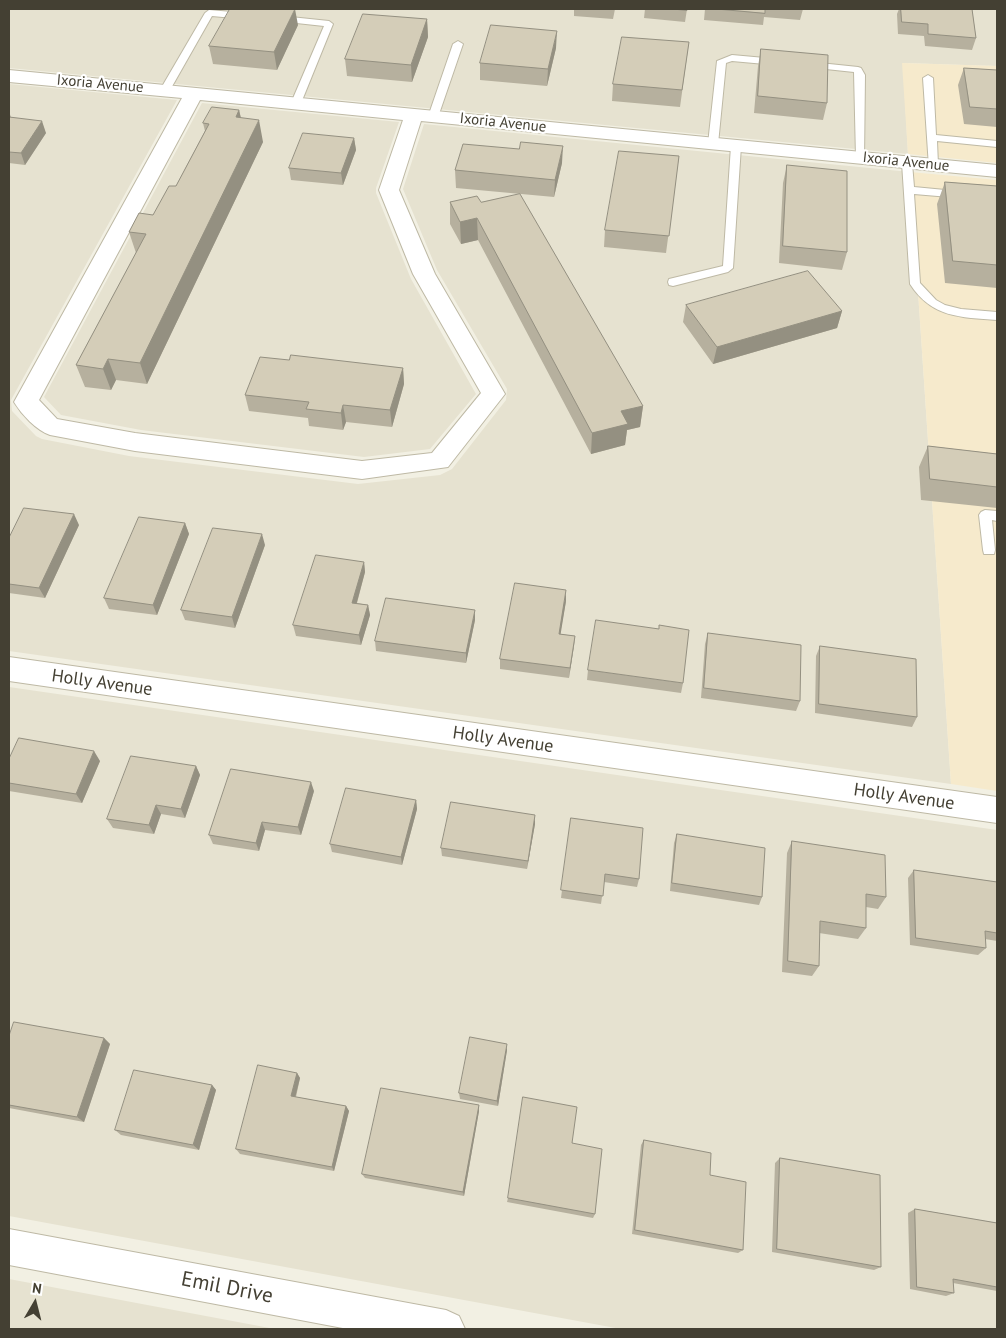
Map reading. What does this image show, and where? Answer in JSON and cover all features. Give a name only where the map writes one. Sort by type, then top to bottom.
[{"type":"street","name":"Ixoria Avenue","points":[[9,76],[997,171]]},
{"type":"street","points":[[194,94],[26,402],[50,426],[135,442],[362,470],[439,461],[493,394],[424,274],[389,190],[424,116]]},
{"type":"street","name":"Holly Avenue","points":[[9,669],[997,810]]},
{"type":"street","name":"Emil Drive","points":[[9,1247],[446,1329]]},
{"type":"lane","points":[[165,90],[209,13],[255,17]]},
{"type":"lane","points":[[274,19],[329,24],[296,103]]},
{"type":"lane","points":[[424,116],[458,44]]},
{"type":"lane","points":[[713,144],[722,61],[732,58],[858,70],[860,75],[861,158]]},
{"type":"lane","points":[[928,78],[933,165]]},
{"type":"lane","points":[[932,138],[997,144]]},
{"type":"lane","points":[[673,282],[728,268],[736,146]]},
{"type":"lane","points":[[907,162],[915,284],[924,298],[942,310],[997,316]]},
{"type":"lane","points":[[909,190],[997,198]]},
{"type":"lane","points":[[989,550],[985,515],[997,516]]},
{"type":"shaded area","points":[[9,9],[997,9],[997,66],[903,63],[908,154],[9,68]]},
{"type":"shaded area","points":[[902,63],[997,66],[997,163],[908,154]]},
{"type":"shaded area","points":[[9,84],[177,100],[11,400],[12,411],[36,436],[42,439],[129,456],[358,484],[440,475],[452,469],[506,400],[507,389],[437,270],[403,189],[424,124],[910,172],[951,784],[9,651]]},
{"type":"shaded area","points":[[202,103],[399,122],[376,188],[376,193],[411,279],[476,394],[430,449],[364,457],[141,430],[61,415],[44,397]]},
{"type":"shaded area","points":[[910,172],[997,180],[997,791],[951,784]]},
{"type":"shaded area","points":[[9,687],[997,830],[997,1329],[621,1329],[9,1216]]},
{"type":"shaded area","points":[[9,1279],[275,1329],[9,1329]]},
{"type":"building","points":[[230,9],[295,9],[274,52],[209,46]]},
{"type":"building","points":[[717,9],[765,9],[765,13]]},
{"type":"building","points":[[901,9],[972,9],[976,38],[928,34],[928,24],[902,22]]},
{"type":"building","points":[[363,14],[427,19],[411,65],[345,59]]},
{"type":"building","points":[[491,25],[557,31],[548,69],[480,63]]},
{"type":"building","points":[[622,37],[689,42],[682,90],[613,84]]},
{"type":"building","points":[[761,49],[828,55],[827,103],[758,96]]},
{"type":"building","points":[[964,68],[997,70],[997,109],[970,107]]},
{"type":"building","points":[[212,107],[239,110],[236,117],[259,120],[140,363],[108,359],[103,369],[76,365],[146,234],[129,232],[139,213],[153,215],[169,186],[176,186],[209,124],[203,123]]},
{"type":"building","points":[[9,117],[42,121],[21,153],[9,152]]},
{"type":"building","points":[[303,133],[354,138],[341,173],[289,168]]},
{"type":"building","points":[[521,142],[563,146],[555,180],[455,170],[463,144],[519,149]]},
{"type":"building","points":[[619,151],[679,156],[669,236],[605,230]]},
{"type":"building","points":[[787,165],[847,171],[847,252],[783,246]]},
{"type":"building","points":[[945,182],[997,186],[997,265],[953,261]]},
{"type":"building","points":[[520,194],[643,406],[621,411],[628,424],[592,433],[477,218],[460,222],[450,202],[477,196],[481,202]]},
{"type":"building","points":[[808,271],[842,311],[717,347],[686,305]]},
{"type":"building","points":[[291,355],[403,368],[390,410],[343,405],[341,413],[306,409],[309,402],[245,395],[260,357],[289,360]]},
{"type":"building","points":[[928,446],[997,454],[997,487],[930,479]]},
{"type":"building","points":[[24,508],[74,514],[39,588],[9,584],[9,538]]},
{"type":"building","points":[[139,517],[185,523],[153,605],[104,598]]},
{"type":"building","points":[[213,528],[262,534],[232,617],[181,610]]},
{"type":"building","points":[[316,555],[364,562],[352,603],[368,605],[359,635],[293,625]]},
{"type":"building","points":[[515,583],[566,590],[559,634],[575,636],[570,668],[500,659]]},
{"type":"building","points":[[386,598],[475,610],[466,653],[375,641]]},
{"type":"building","points":[[596,620],[659,629],[659,625],[689,630],[683,683],[588,670]]},
{"type":"building","points":[[708,633],[801,645],[800,701],[704,688]]},
{"type":"building","points":[[820,646],[916,659],[917,717],[819,704]]},
{"type":"building","points":[[19,738],[94,751],[76,794],[9,783],[9,759]]},
{"type":"building","points":[[131,756],[196,766],[181,809],[156,805],[149,825],[107,819]]},
{"type":"building","points":[[231,769],[311,782],[298,827],[262,822],[256,843],[209,835]]},
{"type":"building","points":[[346,788],[416,800],[401,857],[330,844]]},
{"type":"building","points":[[451,802],[535,815],[528,861],[441,848]]},
{"type":"building","points":[[571,818],[643,828],[639,879],[605,874],[603,896],[561,890]]},
{"type":"building","points":[[677,834],[765,848],[762,897],[672,883]]},
{"type":"building","points":[[792,841],[885,855],[886,897],[866,894],[866,928],[820,921],[819,966],[788,961]]},
{"type":"building","points":[[914,870],[997,882],[997,933],[985,931],[986,948],[916,938]]},
{"type":"building","points":[[14,1022],[104,1038],[77,1117],[9,1105],[9,1036]]},
{"type":"building","points":[[470,1037],[507,1044],[497,1101],[459,1093]]},
{"type":"building","points":[[258,1065],[297,1073],[291,1096],[346,1106],[332,1167],[236,1149]]},
{"type":"building","points":[[134,1070],[212,1085],[193,1145],[115,1130]]},
{"type":"building","points":[[381,1088],[479,1105],[463,1192],[362,1174]]},
{"type":"building","points":[[523,1097],[577,1107],[572,1143],[602,1149],[595,1214],[508,1198]]},
{"type":"building","points":[[644,1140],[711,1153],[710,1175],[746,1182],[743,1250],[635,1230]]},
{"type":"building","points":[[780,1158],[880,1175],[881,1267],[777,1249]]},
{"type":"building","points":[[915,1209],[997,1223],[997,1287],[953,1279],[954,1293],[917,1287]]}]
